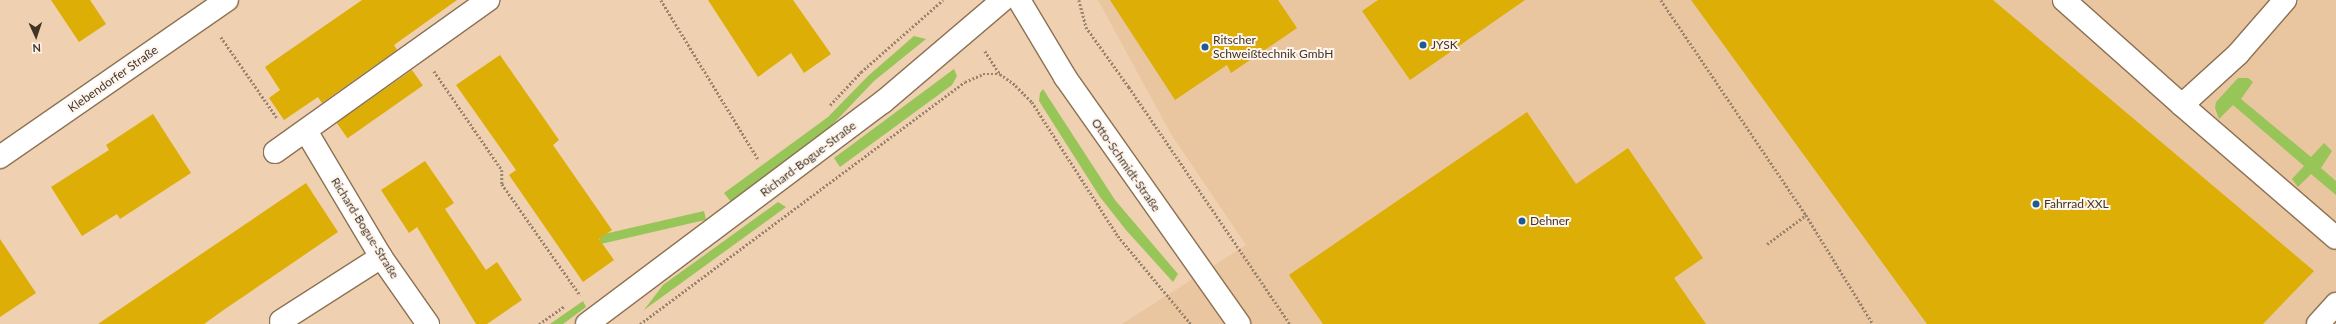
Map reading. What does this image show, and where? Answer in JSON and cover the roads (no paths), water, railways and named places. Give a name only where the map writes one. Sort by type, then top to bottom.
[{"type":"street","name":"Klebendorfer Straße","points":[[0,157],[227,0]]},
{"type":"street","points":[[275,152],[420,51],[488,0]]},
{"type":"street","name":"Richard-Bogue-Straße","points":[[587,324],[612,317],[883,102],[1003,0]]},
{"type":"street","name":"Otto-Schmidt-Straße","points":[[1019,0],[1065,77],[1240,324]]},
{"type":"street","points":[[2064,0],[2182,105],[2336,238]]},
{"type":"street","points":[[2182,105],[2238,54],[2285,0]]},
{"type":"street","name":"Richard-Bogue-Straße","points":[[299,135],[428,324]]},
{"type":"street","points":[[280,321],[381,257]]},
{"type":"street","points":[[2318,324],[2336,304]]},
{"type":"place","name":"JYSK","points":[[1423,45]]},
{"type":"place","name":"Ritscher Schweißtechnik GmbH","points":[[1205,47]]},
{"type":"place","name":"Fahrrad XXL","points":[[2036,204]]},
{"type":"place","name":"Dehner","points":[[1522,221]]}]
